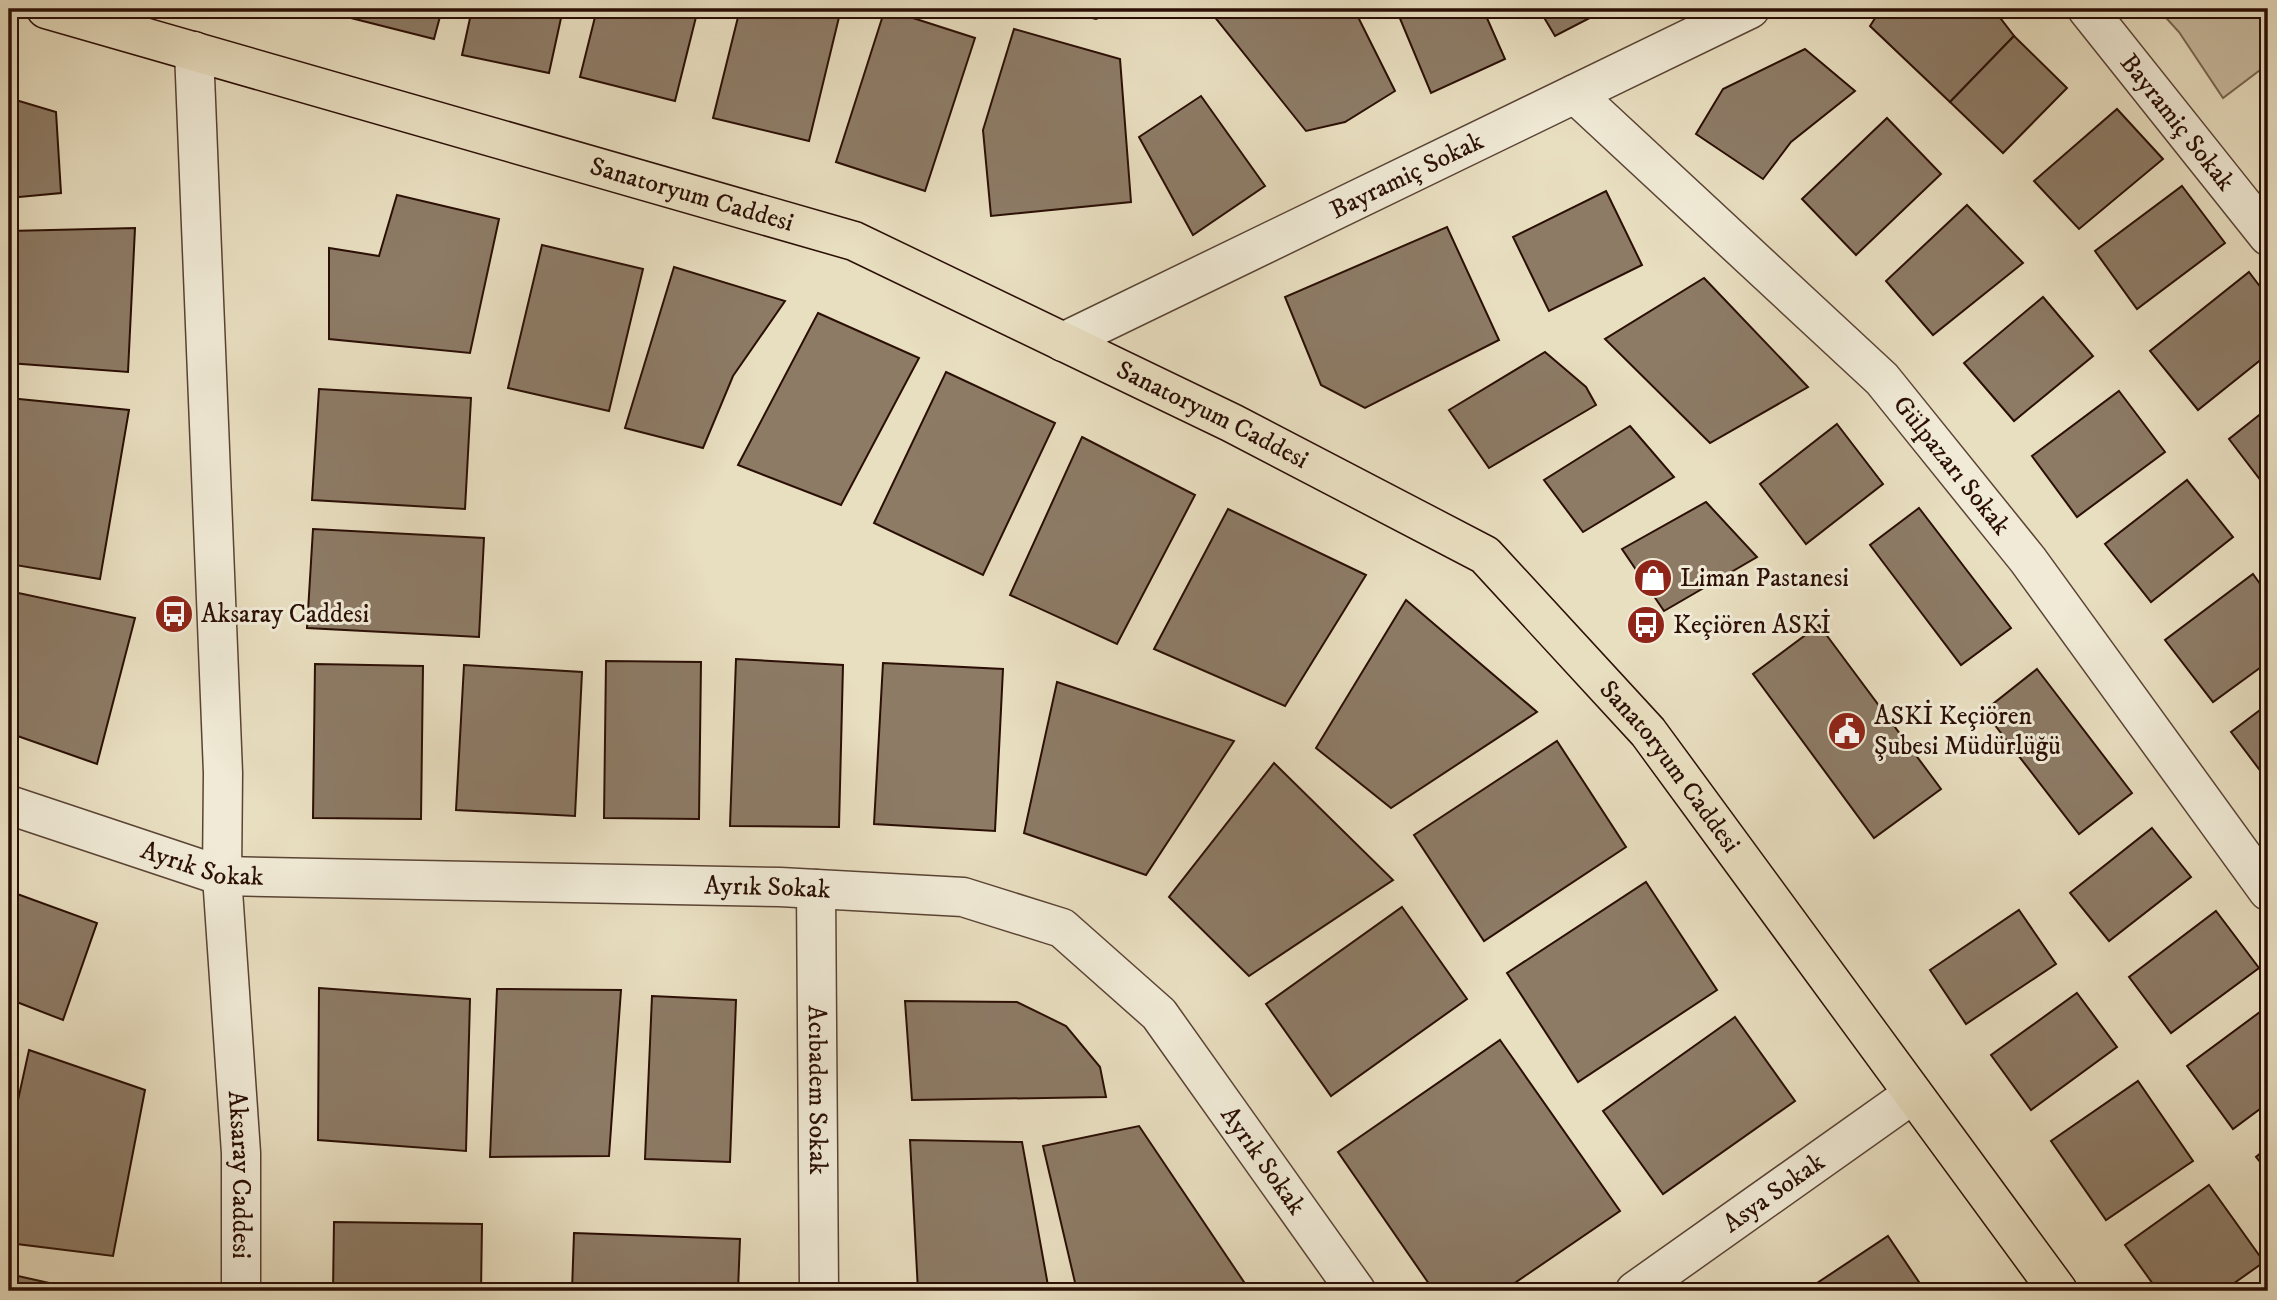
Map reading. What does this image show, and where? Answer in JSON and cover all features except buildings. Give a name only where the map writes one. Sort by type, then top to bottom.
[{"type":"main road","name":"Sanatoryum Caddesi","points":[[46,9],[854,241],[1231,423],[1485,555],[1648,732],[2058,1291]]},
{"type":"street","name":"Bayramiç Sokak","points":[[1063,342],[1750,9]]},
{"type":"street","name":"Bayramiç Sokak","points":[[2087,9],[2268,236]]},
{"type":"street","name":"Aksaray Caddesi","points":[[194,51],[223,773],[222,876],[241,1153],[241,1291]]},
{"type":"street","name":"Gülpazarı Sokak","points":[[1575,94],[1882,379],[2028,560],[2268,891]]},
{"type":"street","name":"Ayrık Sokak","points":[[9,805],[222,876],[816,889],[962,897],[1062,928],[1159,1014],[1356,1291]]},
{"type":"street","name":"Acıbadem Sokak","points":[[816,889],[819,1291]]},
{"type":"street","name":"Asya Sokak","points":[[1634,1291],[1913,1094]]},
{"type":"shaded area","points":[[2158,9],[2268,9],[2268,64],[2223,98],[2179,32]]},
{"type":"place","name":"Liman Pastanesi","points":[[1653,578]]},
{"type":"place","name":"Aksaray Caddesi","points":[[174,614]]},
{"type":"place","name":"Keçiören ASKİ","points":[[1646,625]]},
{"type":"place","name":"ASKİ Keçiören Şubesi Müdürlüğü","points":[[1847,731]]}]
